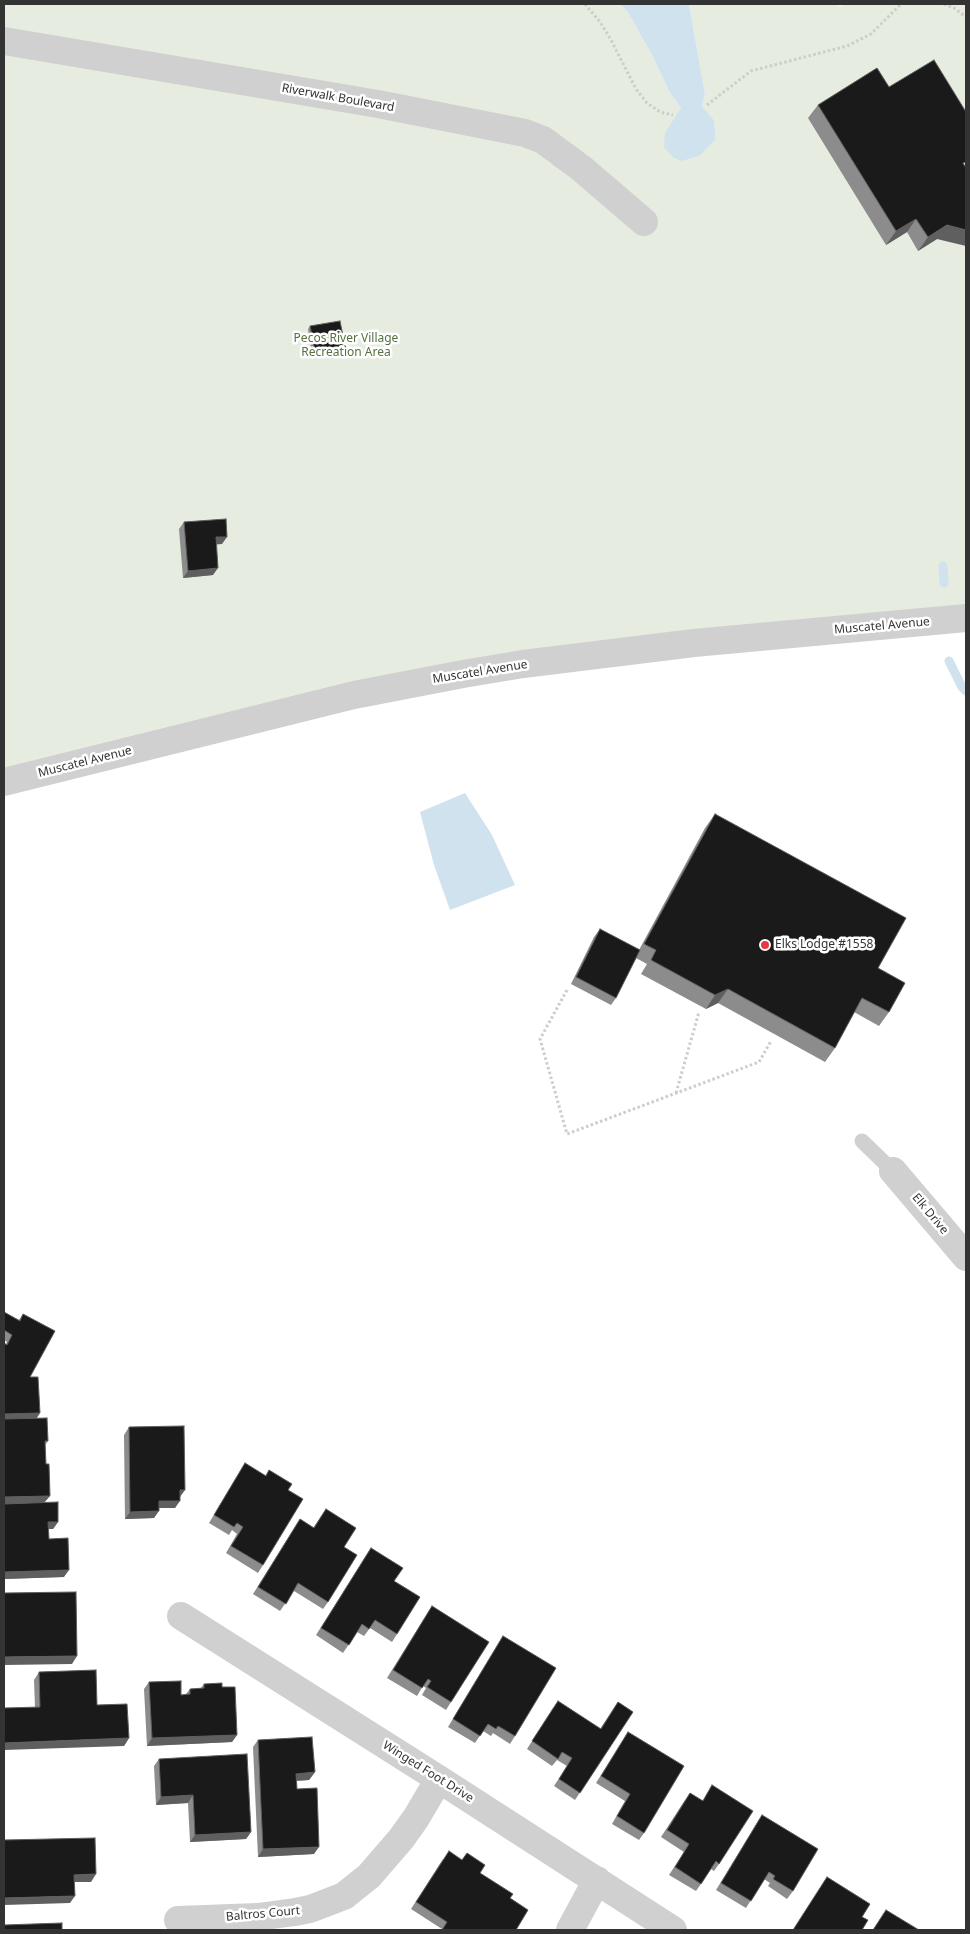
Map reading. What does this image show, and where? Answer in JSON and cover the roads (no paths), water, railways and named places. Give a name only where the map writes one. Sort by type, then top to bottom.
[{"type":"street","name":"Riverwalk Boulevard","points":[[4,42],[378,104],[525,132],[543,140],[581,168],[644,222]]},
{"type":"street","name":"Muscatel Avenue","points":[[4,782],[354,695],[463,674],[523,664],[694,643],[966,618]]},
{"type":"street","name":"Elk Drive","points":[[893,1171],[966,1258]]},
{"type":"street","name":"Winged Foot Drive","points":[[181,1616],[673,1930]]},
{"type":"street","name":"Baltros Court","points":[[178,1920],[258,1917],[310,1910],[344,1896],[369,1876],[402,1839],[439,1779]]},
{"type":"street","points":[[570,1930],[597,1880]]},
{"type":"lane","points":[[862,1140],[893,1171]]},
{"type":"water","points":[[620,4],[689,4],[705,94],[702,106],[714,120],[715,129],[715,140],[699,156],[681,161],[673,157],[664,147],[665,133],[681,108],[669,91],[651,53],[627,11]]},
{"type":"water","points":[[465,793],[492,835],[515,885],[450,910],[434,865],[420,812]]},
{"type":"waterway","points":[[943,566],[944,583]]},
{"type":"waterway","points":[[949,661],[962,687],[966,691]]},
{"type":"place","name":"Elks Lodge #1558","points":[[765,945]]},
{"type":"park label","name":"Pecos River Village Recreation Area","points":[[346,346]]}]
